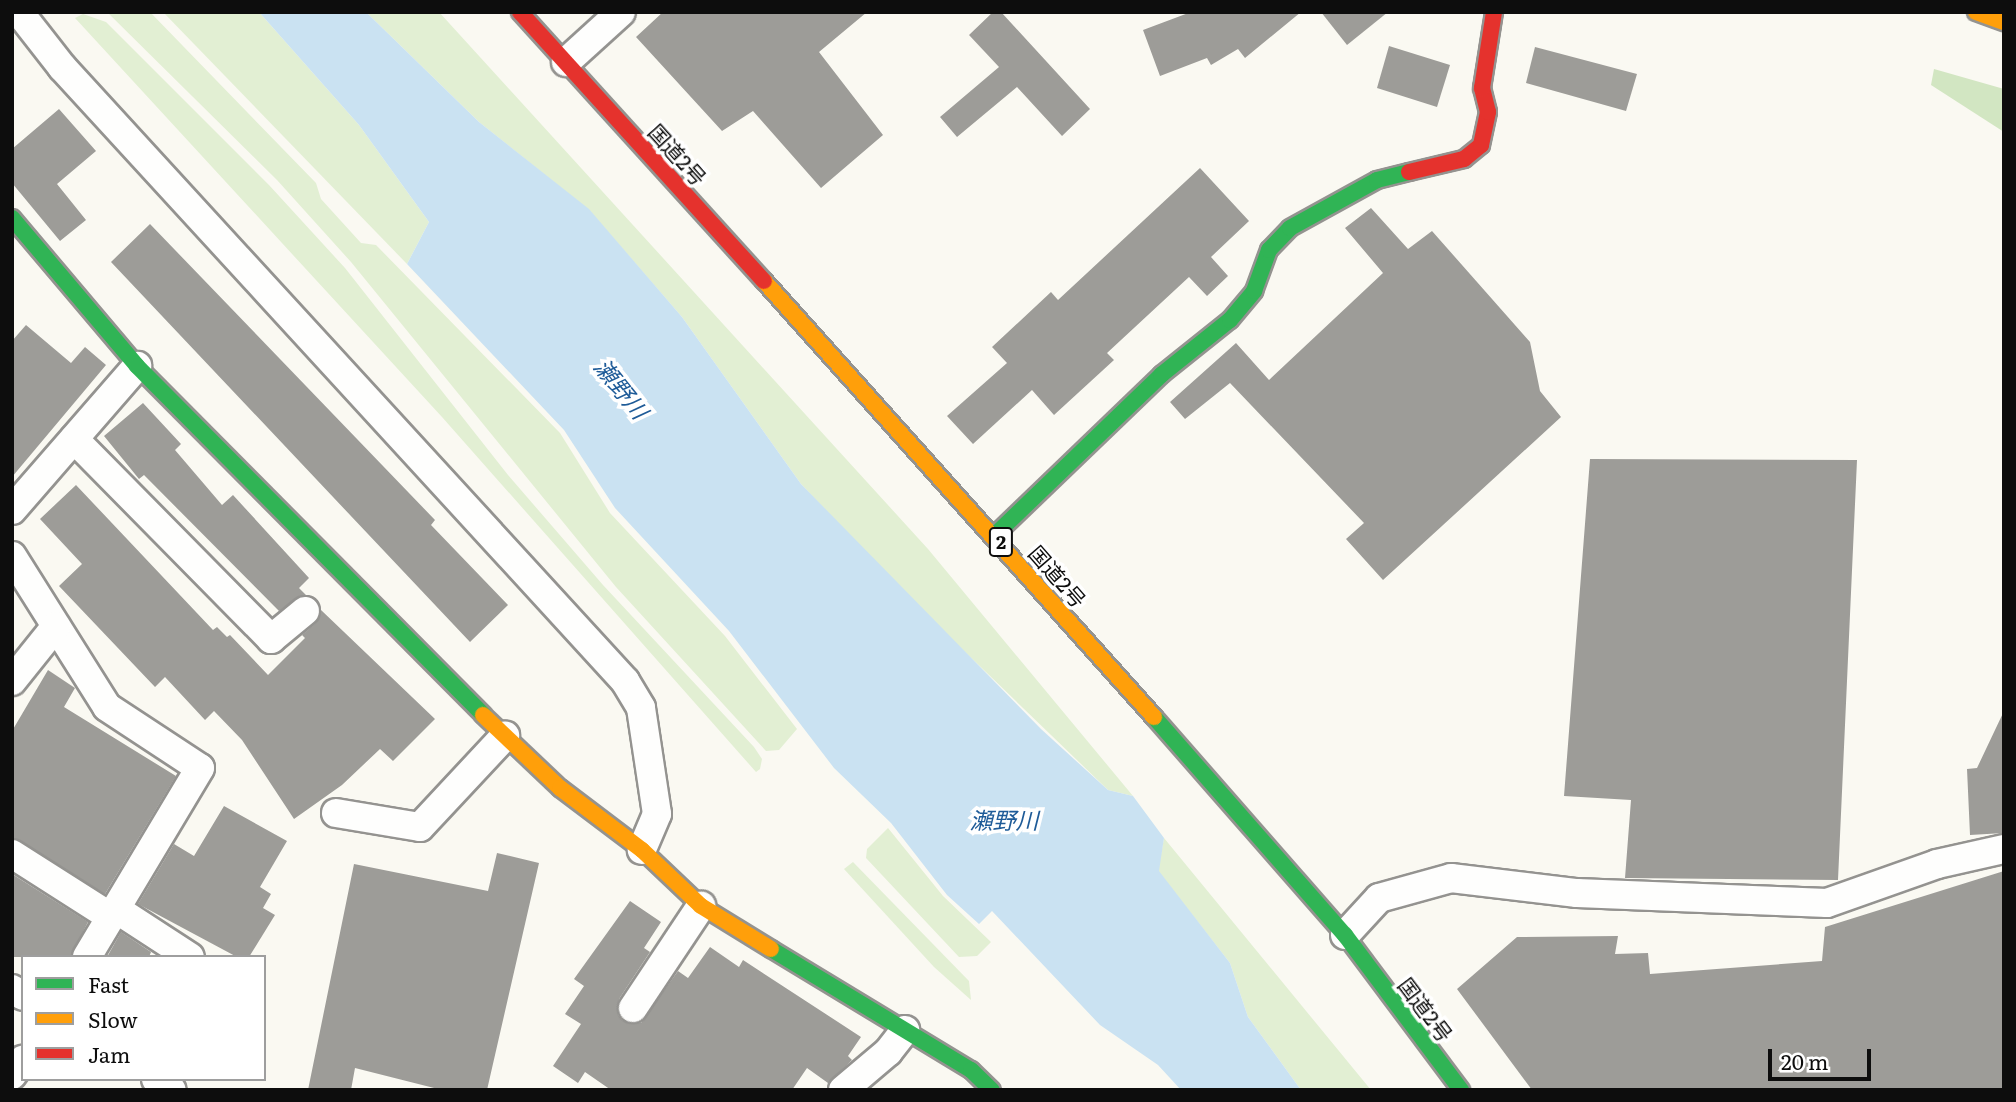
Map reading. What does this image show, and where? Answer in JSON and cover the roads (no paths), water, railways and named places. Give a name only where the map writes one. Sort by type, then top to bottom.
[{"type":"main road","name":"国道2号","points":[[520,12],[995,535],[1345,936],[1461,1090]]},
{"type":"main road","points":[[995,535],[1161,375],[1230,320],[1254,291],[1269,250],[1290,228],[1377,180],[1464,159],[1481,145],[1488,112],[1482,88],[1494,12]]},
{"type":"main road","points":[[1976,12],[2004,22]]},
{"type":"main road","points":[[12,218],[137,366],[559,788],[642,850],[701,906],[971,1070],[992,1090]]},
{"type":"street","points":[[19,12],[62,67],[625,681],[641,708],[657,814],[642,850]]},
{"type":"street","points":[[566,62],[621,12]]},
{"type":"street","points":[[12,510],[137,366]]},
{"type":"street","points":[[74,439],[271,639],[305,611]]},
{"type":"street","points":[[12,556],[107,707],[200,768],[88,955]]},
{"type":"street","points":[[12,681],[56,626]]},
{"type":"street","points":[[336,813],[420,827],[505,736]]},
{"type":"street","points":[[1345,936],[1379,898],[1451,878],[1577,893],[1827,903],[1937,864],[2004,849]]},
{"type":"street","points":[[12,854],[186,955]]},
{"type":"street","points":[[633,1008],[701,906]]},
{"type":"street","points":[[843,1090],[888,1052],[905,1030]]},
{"type":"water","name":"瀬野川","points":[[259,12],[366,12],[479,122],[589,209],[682,317],[801,484],[1041,729],[1108,790],[1133,796],[1164,838],[1159,871],[1230,963],[1248,1017],[1301,1090],[1181,1090],[1158,1065],[1100,1025],[992,911],[979,924],[947,895],[891,823],[834,768],[729,631],[615,508],[564,430],[407,264],[429,222],[359,125]]}]
